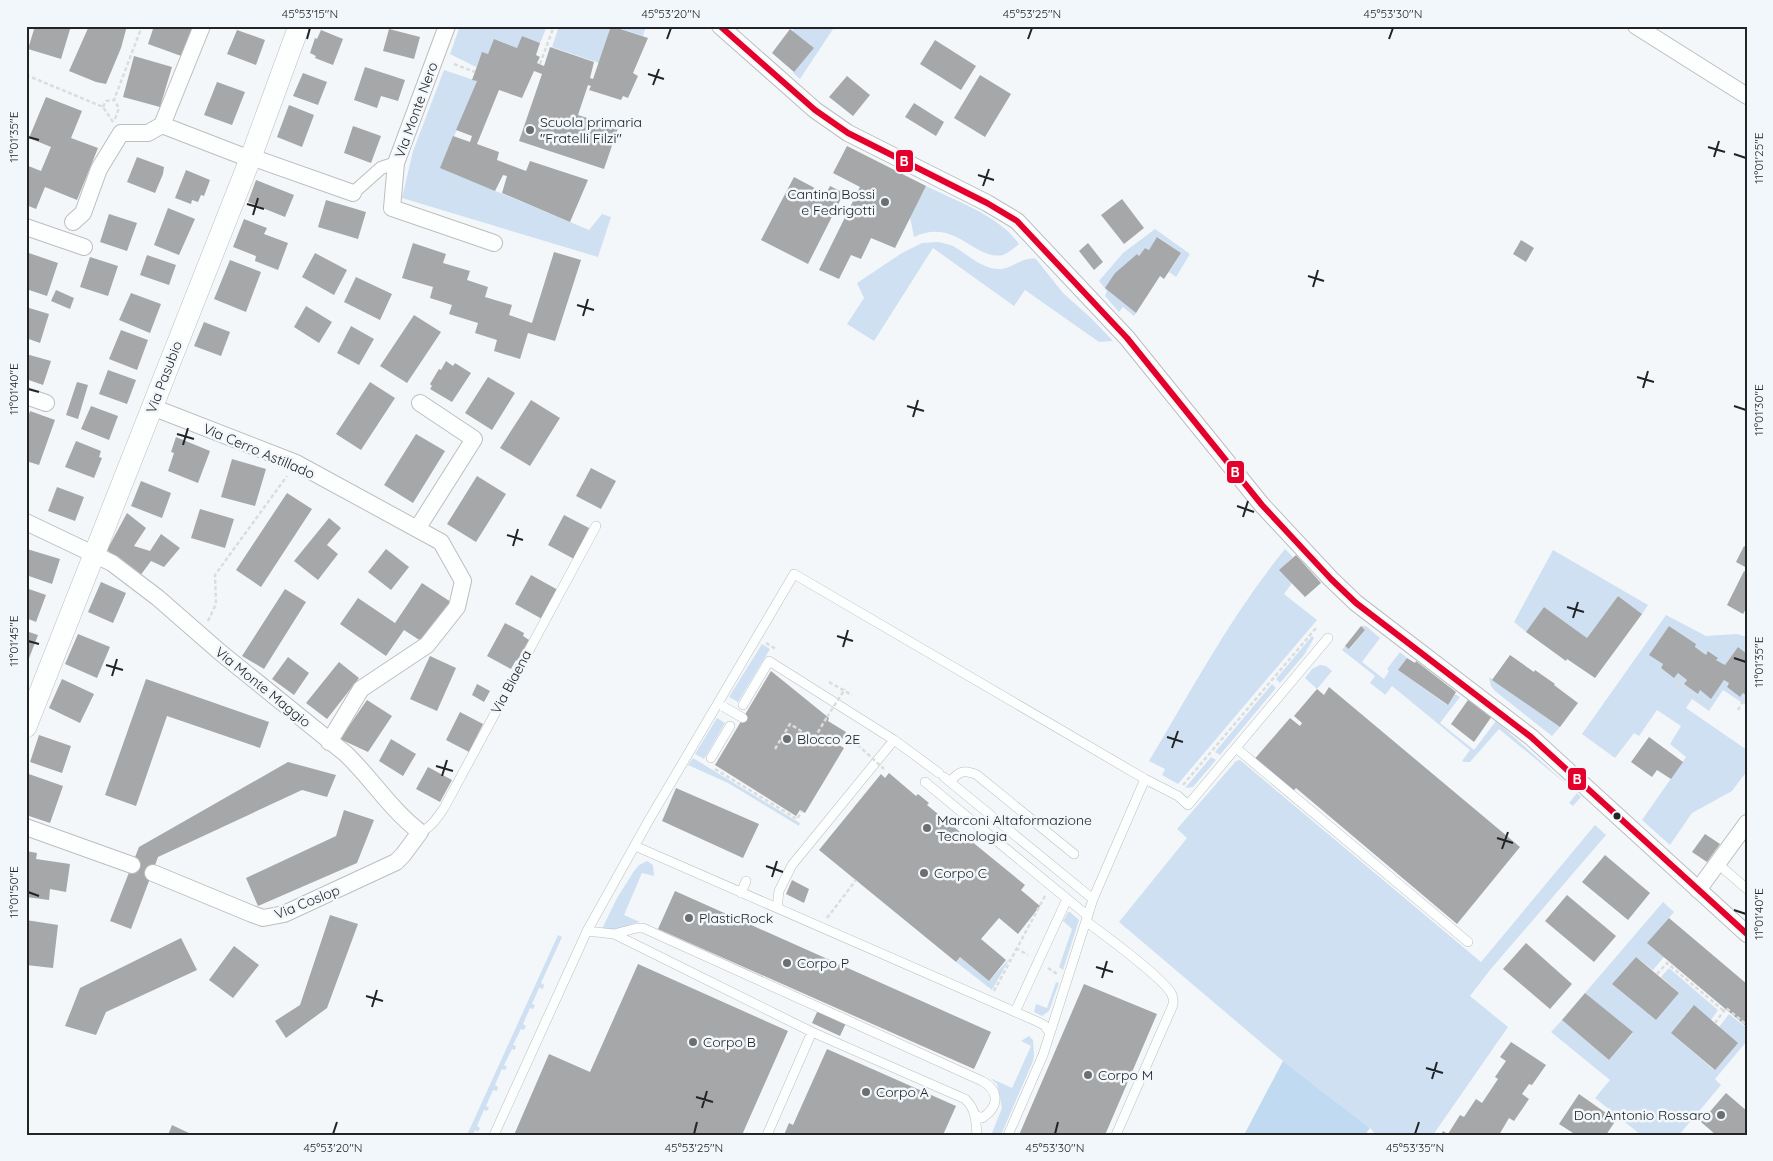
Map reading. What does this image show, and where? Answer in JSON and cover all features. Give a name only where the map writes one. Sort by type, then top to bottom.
[{"type":"street","points":[[73,222],[83,214],[99,168],[117,128],[148,133],[162,125],[202,26]]},
{"type":"street","name":"Via Pasubio","points":[[26,727],[95,556],[250,158],[298,26]]},
{"type":"street","name":"Via Monte Nero","points":[[448,26],[396,163],[392,208],[494,242]]},
{"type":"street","points":[[720,26],[816,110],[842,130],[988,203],[1017,221],[1127,338],[1262,505],[1342,590],[1458,682],[1524,731],[1747,934]]},
{"type":"street","points":[[1636,26],[1747,96]]},
{"type":"street","points":[[162,125],[250,158],[353,193],[381,168],[396,163]]},
{"type":"street","points":[[26,228],[84,247]]},
{"type":"street","points":[[26,396],[46,403]]},
{"type":"street","points":[[416,529],[474,439],[420,403]]},
{"type":"street","name":"Via Cerro Astillado","points":[[152,407],[296,464],[441,542],[463,581],[457,607],[427,645],[361,689],[329,742]]},
{"type":"street","name":"Via Monte Maggio","points":[[26,522],[118,568],[158,598],[202,637],[359,766],[401,817],[420,832]]},
{"type":"street","points":[[1698,890],[1747,823]]},
{"type":"street","points":[[26,827],[132,865]]},
{"type":"street","name":"Via Coslop","points":[[153,873],[252,914],[263,918],[271,918],[309,903],[396,862],[420,832]]},
{"type":"lane","name":"Via Biaena","points":[[420,832],[430,826],[444,808],[596,526]]},
{"type":"lane","points":[[494,1135],[587,931],[689,753],[721,705],[794,574],[1145,779],[1178,796],[1188,804],[1328,638]]},
{"type":"lane","points":[[743,705],[769,661],[894,740],[944,777],[1093,900]]},
{"type":"lane","points":[[721,705],[743,718]]},
{"type":"lane","points":[[711,758],[730,726]]},
{"type":"lane","points":[[777,908],[779,891],[792,865],[894,740]]},
{"type":"lane","points":[[1236,748],[1468,942]]},
{"type":"lane","points":[[944,777],[964,770],[977,775],[1074,854]]},
{"type":"lane","points":[[1008,1135],[1043,1054],[1093,900],[1145,779]]},
{"type":"lane","points":[[925,782],[1067,899],[1087,919],[1166,987],[1172,995],[1173,1003],[1169,1014],[1116,1135]]},
{"type":"lane","points":[[634,846],[1016,1012],[1044,1025],[1050,1033]]},
{"type":"lane","points":[[1718,864],[1747,889]]},
{"type":"lane","points":[[742,893],[746,882]]},
{"type":"lane","points":[[1016,1012],[1067,899]]},
{"type":"lane","points":[[614,934],[643,928],[982,1081],[994,1090],[994,1106],[990,1113],[982,1118],[975,1115]]},
{"type":"lane","points":[[587,931],[614,934],[812,1032],[957,1095],[970,1104],[975,1115],[977,1135]]},
{"type":"lane","points":[[767,1135],[812,1032]]},
{"type":"path","points":[[114,100],[142,26]]},
{"type":"path","points":[[540,64],[554,26]]},
{"type":"path","points":[[454,64],[475,72]]},
{"type":"path","points":[[26,76],[103,107],[117,128]]},
{"type":"path","points":[[103,107],[106,101],[114,100]]},
{"type":"path","points":[[114,100],[120,108],[117,128]]},
{"type":"path","points":[[202,637],[216,604],[216,575],[296,464]]},
{"type":"path","points":[[1182,786],[1316,628]]},
{"type":"path","points":[[763,642],[776,649]]},
{"type":"path","points":[[1681,676],[1676,684],[1711,708]]},
{"type":"path","points":[[829,682],[852,695]]},
{"type":"path","points":[[775,749],[790,724],[814,739],[845,689]]},
{"type":"path","points":[[1738,710],[1746,696]]},
{"type":"path","points":[[848,736],[884,769]]},
{"type":"path","points":[[689,753],[797,819],[802,811]]},
{"type":"path","points":[[826,919],[856,880]]},
{"type":"path","points":[[993,994],[1041,901],[1047,893]]},
{"type":"path","points":[[1016,948],[1029,956]]},
{"type":"path","points":[[1657,974],[1667,963],[1724,1011]]},
{"type":"path","points":[[1048,968],[1060,976]]},
{"type":"path","points":[[1715,1023],[1726,1008],[1747,1025]]},
{"type":"shaded area","points":[[460,26],[547,26],[540,43],[522,36],[517,48],[495,39],[488,54],[482,53],[476,67],[450,54]]},
{"type":"shaded area","points":[[559,26],[611,26],[599,63],[552,47]]},
{"type":"shaded area","points":[[612,26],[646,26],[643,36]]},
{"type":"shaded area","points":[[796,26],[817,26],[820,29],[823,26],[835,26],[800,79],[793,73],[814,48],[792,31]]},
{"type":"shaded area","points":[[444,70],[477,81],[441,168],[589,230],[602,214],[611,217],[598,257],[402,198],[413,151]]},
{"type":"shaded area","points":[[926,186],[989,217],[1011,234],[1019,244],[1003,255],[993,255],[983,252],[953,235],[942,232],[929,232],[914,237],[910,217]]},
{"type":"shaded area","points":[[1155,229],[1190,254],[1176,277],[1169,272],[1181,253],[1158,237],[1149,250],[1145,248],[1139,256],[1137,254],[1115,273],[1106,288],[1136,313],[1134,316],[1123,307],[1119,312],[1105,296],[1107,291],[1099,281],[1123,253]]},
{"type":"shaded area","points":[[938,242],[953,246],[987,267],[999,269],[1027,259],[1036,259],[1063,293],[1113,341],[1099,342],[1025,290],[1014,306],[933,248],[874,341],[847,324],[864,298],[857,283],[902,253],[922,243]]},
{"type":"shaded area","points":[[1285,549],[1293,557],[1280,570],[1292,583],[1284,594],[1317,620],[1178,784],[1162,775],[1165,769],[1149,761],[1247,599]]},
{"type":"shaded area","points":[[1553,550],[1648,605],[1642,614],[1618,596],[1587,638],[1544,607],[1526,632],[1514,622]]},
{"type":"shaded area","points":[[1666,615],[1706,636],[1737,634],[1747,637],[1747,654],[1738,647],[1725,665],[1716,660],[1717,657],[1709,651],[1706,655],[1695,647],[1696,644],[1669,626],[1650,654],[1663,664],[1661,668],[1674,677],[1678,673],[1687,680],[1684,684],[1698,693],[1700,690],[1711,698],[1724,680],[1729,683],[1727,687],[1740,697],[1743,693],[1747,696],[1747,706],[1723,690],[1709,711],[1692,699],[1686,708],[1747,750],[1747,771],[1732,791],[1692,813],[1670,845],[1642,820],[1686,757],[1670,744],[1681,726],[1657,710],[1639,736],[1634,733],[1615,758],[1582,734]]},
{"type":"shaded area","points":[[1361,626],[1366,626],[1380,638],[1362,662],[1384,679],[1389,671],[1387,669],[1400,652],[1407,658],[1398,670],[1447,705],[1455,694],[1460,697],[1440,723],[1474,750],[1496,721],[1571,788],[1499,729],[1470,762],[1462,761],[1470,750],[1392,686],[1385,695],[1370,683],[1375,676],[1342,650],[1345,646],[1350,649],[1365,630]]},
{"type":"shaded area","points":[[1312,636],[1314,638],[1304,655],[1280,683],[1276,679]]},
{"type":"shaded area","points":[[762,644],[770,649],[738,702],[729,697]]},
{"type":"shaded area","points":[[1320,665],[1326,666],[1332,671],[1317,689],[1305,678],[1312,669]]},
{"type":"shaded area","points":[[1489,677],[1560,727],[1552,736],[1495,691],[1491,686]]},
{"type":"shaded area","points":[[1272,684],[1276,688],[1220,755],[1215,752]]},
{"type":"shaded area","points":[[717,718],[725,723],[704,759],[695,754]]},
{"type":"shaded area","points":[[1211,757],[1216,760],[1193,787],[1185,788]]},
{"type":"shaded area","points":[[693,758],[800,823],[799,826],[728,783],[688,765]]},
{"type":"shaded area","points":[[1240,760],[1481,962],[1595,825],[1606,835],[1470,996],[1508,1027],[1433,1135],[1414,1133],[1413,1135],[1376,1135],[1370,1128],[1283,1061],[1119,922],[1187,838],[1177,829],[1236,761]]},
{"type":"shaded area","points":[[1577,793],[1581,797],[1573,806],[1569,803]]},
{"type":"shaded area","points":[[647,861],[653,865],[654,876],[642,873],[624,915],[640,922],[631,924],[620,931],[601,931],[617,898],[634,871],[639,865]]},
{"type":"shaded area","points":[[1663,902],[1674,912],[1648,943],[1664,957],[1653,970],[1636,957],[1612,984],[1656,1020],[1679,993],[1661,977],[1669,968],[1718,1010],[1711,1020],[1693,1006],[1671,1033],[1714,1070],[1719,1027],[1729,1014],[1747,1028],[1747,1041],[1715,1079],[1721,1085],[1679,1135],[1641,1135],[1595,1098],[1610,1080],[1551,1032],[1562,1020],[1609,1060],[1633,1033],[1585,993]]},
{"type":"shaded area","points":[[1068,912],[1079,920],[1063,970],[1059,967],[1072,929],[1063,921]]},
{"type":"shaded area","points":[[558,935],[562,937],[541,983],[544,985],[543,989],[539,988],[532,1004],[535,1005],[533,1009],[530,1008],[523,1024],[526,1026],[524,1030],[521,1029],[513,1045],[516,1046],[515,1050],[512,1049],[504,1065],[507,1067],[505,1070],[502,1069],[495,1085],[498,1087],[497,1091],[493,1090],[486,1106],[489,1108],[487,1111],[484,1110],[477,1126],[480,1128],[478,1132],[475,1130],[473,1135],[467,1135]]},
{"type":"shaded area","points":[[960,957],[989,981],[1010,958],[992,990],[956,962]]},
{"type":"shaded area","points":[[1056,982],[1059,983],[1049,1011],[1042,1016],[1034,1012],[1036,1004],[1047,1008]]},
{"type":"shaded area","points":[[1029,1036],[1033,1040],[1033,1061],[1001,1135],[988,1135],[992,1133],[1002,1108],[997,1084],[990,1078],[1012,1088],[1031,1046],[1021,1041]]},
{"type":"shaded area","points":[[1283,1061],[1370,1128],[1365,1135],[1244,1135]]},
{"type":"building","points":[[35,26],[71,26],[61,59],[28,49]]},
{"type":"building","points":[[89,26],[127,26],[121,48],[106,84],[69,71]]},
{"type":"building","points":[[154,26],[194,26],[184,57],[148,44]]},
{"type":"building","points":[[611,26],[648,38],[633,73],[638,76],[628,98],[623,96],[621,100],[589,90],[591,86],[588,85],[578,115],[618,128],[604,169],[519,141],[542,74],[534,71],[522,98],[499,90],[477,144],[499,152],[497,160],[526,171],[530,161],[588,180],[570,222],[502,193],[507,176],[503,175],[495,191],[440,168],[453,136],[470,142],[472,136],[456,130],[477,81],[472,80],[482,52],[488,54],[494,39],[517,48],[522,36],[540,43],[536,55],[540,57],[537,63],[544,66],[550,47],[594,62],[590,78],[593,79]]},
{"type":"building","points":[[389,29],[420,37],[414,59],[383,51]]},
{"type":"building","points":[[790,29],[814,48],[794,72],[772,53]]},
{"type":"building","points":[[237,30],[265,40],[256,65],[227,54]]},
{"type":"building","points":[[321,30],[343,39],[333,65],[315,58],[316,56],[310,53],[315,38],[317,39]]},
{"type":"building","points":[[935,40],[976,66],[961,90],[920,64]]},
{"type":"building","points":[[134,56],[172,67],[160,107],[123,97]]},
{"type":"building","points":[[365,67],[405,80],[398,101],[381,96],[377,108],[354,100]]},
{"type":"building","points":[[303,73],[327,82],[318,105],[293,96]]},
{"type":"building","points":[[980,75],[1011,94],[985,137],[954,118]]},
{"type":"building","points":[[847,76],[870,95],[853,116],[829,97]]},
{"type":"building","points":[[217,82],[245,92],[232,125],[204,115]]},
{"type":"building","points":[[46,97],[82,111],[71,138],[98,148],[77,200],[45,187],[36,209],[26,205],[26,165],[41,171],[51,147],[29,138]]},
{"type":"building","points":[[914,103],[944,122],[936,136],[905,117]]},
{"type":"building","points":[[289,105],[314,115],[302,147],[277,137]]},
{"type":"building","points":[[353,126],[381,136],[371,163],[344,153]]},
{"type":"building","name":"Cantina Bossi e Fedrigotti","points":[[847,146],[926,186],[895,248],[871,238],[861,259],[851,255],[839,279],[819,270],[860,187],[833,173]]},
{"type":"building","points":[[137,157],[164,167],[155,193],[127,182]]},
{"type":"building","points":[[186,170],[210,180],[204,196],[201,195],[198,202],[192,200],[191,204],[175,198]]},
{"type":"building","points":[[794,177],[826,194],[830,186],[844,193],[808,264],[761,240]]},
{"type":"building","points":[[256,180],[294,195],[285,217],[248,202]]},
{"type":"building","points":[[1122,199],[1144,228],[1124,244],[1101,215]]},
{"type":"building","points":[[326,200],[366,212],[358,239],[318,227]]},
{"type":"building","points":[[168,208],[195,219],[179,255],[154,245]]},
{"type":"building","points":[[109,214],[137,223],[127,251],[100,242]]},
{"type":"building","points":[[244,219],[267,228],[264,234],[288,243],[278,270],[255,261],[256,256],[233,247]]},
{"type":"building","points":[[1157,237],[1181,253],[1164,279],[1160,276],[1136,313],[1105,288],[1115,273],[1137,254],[1139,256],[1145,248],[1149,250]]},
{"type":"building","points":[[1521,240],[1534,248],[1526,262],[1513,254]]},
{"type":"building","points":[[413,243],[446,254],[443,263],[470,271],[467,280],[488,287],[485,297],[512,305],[509,315],[532,323],[554,252],[581,260],[555,341],[528,333],[520,359],[494,351],[497,340],[475,333],[478,323],[449,314],[452,305],[430,298],[433,287],[402,278]]},
{"type":"building","points":[[1088,243],[1103,262],[1094,270],[1079,251]]},
{"type":"building","points":[[26,252],[58,263],[47,296],[26,289]]},
{"type":"building","points":[[315,253],[347,270],[334,295],[302,277]]},
{"type":"building","points":[[147,255],[176,265],[169,285],[140,275]]},
{"type":"building","points":[[90,257],[118,266],[108,296],[80,287]]},
{"type":"building","points":[[230,260],[261,272],[246,312],[214,299]]},
{"type":"building","points":[[356,277],[392,294],[380,320],[344,302]]},
{"type":"building","points":[[56,290],[74,298],[70,309],[51,301]]},
{"type":"building","points":[[131,293],[161,304],[150,333],[119,320]]},
{"type":"building","points":[[306,306],[332,322],[319,343],[294,327]]},
{"type":"building","points":[[26,307],[49,314],[40,343],[26,338]]},
{"type":"building","points":[[414,315],[441,332],[407,383],[380,366]]},
{"type":"building","points":[[204,322],[230,332],[221,356],[194,346]]},
{"type":"building","points":[[351,326],[374,339],[359,365],[337,353]]},
{"type":"building","points":[[121,330],[148,340],[137,370],[109,359]]},
{"type":"building","points":[[26,354],[51,361],[43,385],[26,379]]},
{"type":"building","points":[[446,361],[453,366],[455,363],[471,373],[452,402],[430,389],[432,386],[430,384]]},
{"type":"building","points":[[108,370],[136,380],[127,404],[99,394]]},
{"type":"building","points":[[488,377],[515,393],[492,430],[465,413]]},
{"type":"building","points":[[77,382],[88,385],[78,419],[66,415]]},
{"type":"building","points":[[370,382],[395,398],[361,450],[336,434]]},
{"type":"building","points":[[531,400],[560,418],[530,466],[500,448]]},
{"type":"building","points":[[91,406],[118,416],[109,440],[81,429]]},
{"type":"building","points":[[30,411],[55,420],[39,465],[26,461],[26,424]]},
{"type":"building","points":[[416,434],[445,451],[413,503],[384,485]]},
{"type":"building","points":[[176,437],[210,451],[198,483],[168,471],[174,453],[171,452]]},
{"type":"building","points":[[76,441],[101,451],[99,457],[102,458],[94,478],[65,467]]},
{"type":"building","points":[[232,459],[266,469],[255,506],[221,497]]},
{"type":"building","points":[[591,468],[616,481],[601,509],[576,496]]},
{"type":"building","points":[[477,476],[506,494],[476,542],[447,524]]},
{"type":"building","points":[[141,481],[171,493],[162,518],[131,506]]},
{"type":"building","points":[[57,487],[84,497],[75,521],[48,511]]},
{"type":"building","points":[[287,493],[312,509],[261,587],[236,570]]},
{"type":"building","points":[[200,509],[234,519],[225,548],[191,538]]},
{"type":"building","points":[[127,513],[146,528],[134,546],[150,551],[161,534],[180,548],[164,567],[151,561],[140,576],[107,550]]},
{"type":"building","points":[[564,515],[589,528],[574,559],[548,545]]},
{"type":"building","points":[[329,518],[341,528],[327,545],[338,554],[318,580],[294,561]]},
{"type":"building","points":[[1744,546],[1747,548],[1747,568],[1736,562]]},
{"type":"building","points":[[27,549],[60,559],[52,584],[26,575]]},
{"type":"building","points":[[386,549],[409,567],[391,590],[368,572]]},
{"type":"building","points":[[1296,555],[1321,583],[1305,597],[1279,570]]},
{"type":"building","points":[[1744,571],[1747,573],[1747,607],[1743,614],[1727,605]]},
{"type":"building","points":[[531,575],[558,590],[542,619],[515,604]]},
{"type":"building","points":[[101,582],[126,593],[113,623],[88,612]]},
{"type":"building","points":[[422,583],[451,602],[424,643],[404,630],[386,656],[340,624],[358,598],[395,623]]},
{"type":"building","points":[[26,588],[46,595],[36,622],[26,618]]},
{"type":"building","points":[[285,589],[306,602],[264,669],[242,656]]},
{"type":"building","points":[[1618,596],[1642,614],[1595,678],[1567,659],[1566,661],[1526,632],[1544,607],[1587,638]]},
{"type":"building","points":[[505,623],[524,633],[523,636],[529,640],[511,669],[487,656]]},
{"type":"building","points":[[1361,626],[1365,630],[1349,649],[1345,646]]},
{"type":"building","points":[[1669,626],[1696,644],[1695,647],[1706,655],[1708,651],[1718,658],[1716,660],[1725,665],[1738,647],[1747,654],[1747,696],[1743,693],[1740,697],[1727,687],[1729,683],[1724,680],[1711,699],[1700,690],[1698,694],[1684,684],[1687,680],[1678,673],[1674,678],[1661,668],[1663,664],[1649,655]]},
{"type":"building","points":[[26,631],[38,635],[26,666]]},
{"type":"building","points":[[78,634],[110,647],[97,678],[65,664]]},
{"type":"building","points":[[1510,655],[1555,684],[1578,703],[1560,727],[1492,680]]},
{"type":"building","points":[[430,656],[456,668],[437,711],[410,699]]},
{"type":"building","points":[[288,657],[309,673],[294,695],[272,679]]},
{"type":"building","points":[[1407,658],[1415,663],[1416,661],[1456,692],[1448,705],[1398,670]]},
{"type":"building","points":[[339,662],[359,678],[327,719],[306,703]]},
{"type":"building","name":"Blocco 2E","points":[[771,671],[829,718],[828,721],[846,732],[839,745],[844,748],[805,813],[800,810],[796,816],[715,765]]},
{"type":"building","points":[[62,679],[94,694],[80,723],[49,708]]},
{"type":"building","points":[[146,679],[269,722],[260,748],[167,716],[136,806],[105,795]]},
{"type":"building","points":[[477,684],[490,691],[484,702],[472,695]]},
{"type":"building","points":[[1329,687],[1520,847],[1457,924],[1296,788],[1291,794],[1252,762],[1290,718],[1300,726],[1302,723],[1294,716],[1317,689],[1324,695]]},
{"type":"building","points":[[367,700],[392,716],[368,752],[340,739]]},
{"type":"building","points":[[1468,700],[1492,716],[1474,742],[1451,724]]},
{"type":"building","points":[[460,712],[483,724],[469,752],[446,740]]},
{"type":"building","points":[[39,735],[71,746],[62,773],[30,762]]},
{"type":"building","points":[[1649,737],[1683,762],[1671,779],[1657,770],[1652,777],[1631,762]]},
{"type":"building","points":[[391,739],[416,754],[403,776],[379,761]]},
{"type":"building","points":[[288,762],[336,775],[327,797],[302,790],[158,857],[131,929],[110,921],[139,847]]},
{"type":"building","points":[[428,767],[452,780],[440,802],[416,789]]},
{"type":"building","points":[[26,773],[63,786],[50,823],[26,815]]},
{"type":"building","name":"Corpo C","points":[[889,773],[916,796],[918,794],[929,803],[927,805],[1025,885],[1021,890],[1040,906],[1018,934],[999,918],[981,939],[1006,960],[989,981],[960,957],[956,962],[819,850],[881,774],[885,778]]},
{"type":"building","points":[[676,788],[759,824],[743,858],[662,821]]},
{"type":"building","points":[[344,810],[374,820],[357,863],[258,906],[246,878],[336,836]]},
{"type":"building","points":[[1705,834],[1720,844],[1707,862],[1692,852]]},
{"type":"building","points":[[26,851],[37,853],[36,859],[70,864],[66,892],[50,889],[49,900],[26,897]]},
{"type":"building","points":[[1605,855],[1650,893],[1628,920],[1582,882]]},
{"type":"building","points":[[792,880],[809,889],[804,903],[786,894]]},
{"type":"building","name":"Corpo P","points":[[675,891],[991,1032],[974,1069],[658,929]]},
{"type":"building","points":[[1567,895],[1616,936],[1594,962],[1545,921]]},
{"type":"building","points":[[330,915],[358,924],[327,1008],[286,1038],[275,1021],[300,1005]]},
{"type":"building","points":[[1669,918],[1747,984],[1747,1027],[1647,943]]},
{"type":"building","points":[[26,920],[58,925],[53,968],[26,965]]},
{"type":"building","points":[[181,938],[197,970],[106,1012],[96,1035],[65,1026],[80,988]]},
{"type":"building","points":[[1526,943],[1572,984],[1550,1009],[1503,969]]},
{"type":"building","points":[[234,946],[259,965],[233,998],[209,980]]},
{"type":"building","points":[[1636,957],[1679,993],[1656,1020],[1612,984]]},
{"type":"building","name":"Corpo B","points":[[638,964],[788,1031],[742,1135],[514,1135],[549,1054],[590,1072]]},
{"type":"building","name":"Corpo M","points":[[1084,984],[1157,1014],[1105,1135],[1019,1135]]},
{"type":"building","points":[[1585,993],[1633,1032],[1609,1060],[1562,1020]]},
{"type":"building","points":[[1694,1005],[1738,1043],[1715,1070],[1671,1033]]},
{"type":"building","points":[[818,1010],[846,1023],[840,1036],[812,1023]]},
{"type":"building","points":[[1511,1042],[1546,1065],[1532,1085],[1529,1084],[1522,1094],[1529,1099],[1514,1121],[1509,1118],[1499,1135],[1486,1133],[1485,1135],[1441,1135],[1443,1131],[1448,1134],[1460,1115],[1464,1117],[1476,1099],[1482,1103],[1498,1079],[1495,1077],[1506,1061],[1500,1057]]},
{"type":"building","name":"Corpo A","points":[[827,1049],[956,1106],[943,1135],[784,1135],[789,1123],[793,1125]]},
{"type":"building","points":[[1726,1093],[1747,1111],[1747,1135],[1716,1135],[1701,1122]]},
{"type":"building","points":[[1579,1094],[1616,1120],[1606,1135],[1572,1135],[1573,1133],[1559,1124]]},
{"type":"building","points":[[172,1125],[193,1135],[168,1135]]},
{"type":"transit line","name":"B","points":[[720,26],[815,110],[848,133],[987,203],[1017,221],[1127,338],[1262,505],[1331,579],[1356,603],[1531,737],[1747,934]]},
{"type":"place","name":"Scuola primaria \"Fratelli Filzi\"","points":[[530,130]]},
{"type":"place","name":"Cantina Bossi e Fedrigotti","points":[[885,202]]},
{"type":"place","name":"Blocco 2E","points":[[787,739]]},
{"type":"place","name":"Marconi Altaformazione Tecnologia","points":[[927,828]]},
{"type":"place","name":"Corpo C","points":[[924,873]]},
{"type":"place","name":"PlasticRock","points":[[689,918]]},
{"type":"place","name":"Corpo P","points":[[787,963]]},
{"type":"place","name":"Corpo B","points":[[693,1042]]},
{"type":"place","name":"Corpo M","points":[[1088,1075]]},
{"type":"place","name":"Corpo A","points":[[866,1092]]},
{"type":"place","name":"Don Antonio Rossaro","points":[[1721,1115]]}]
